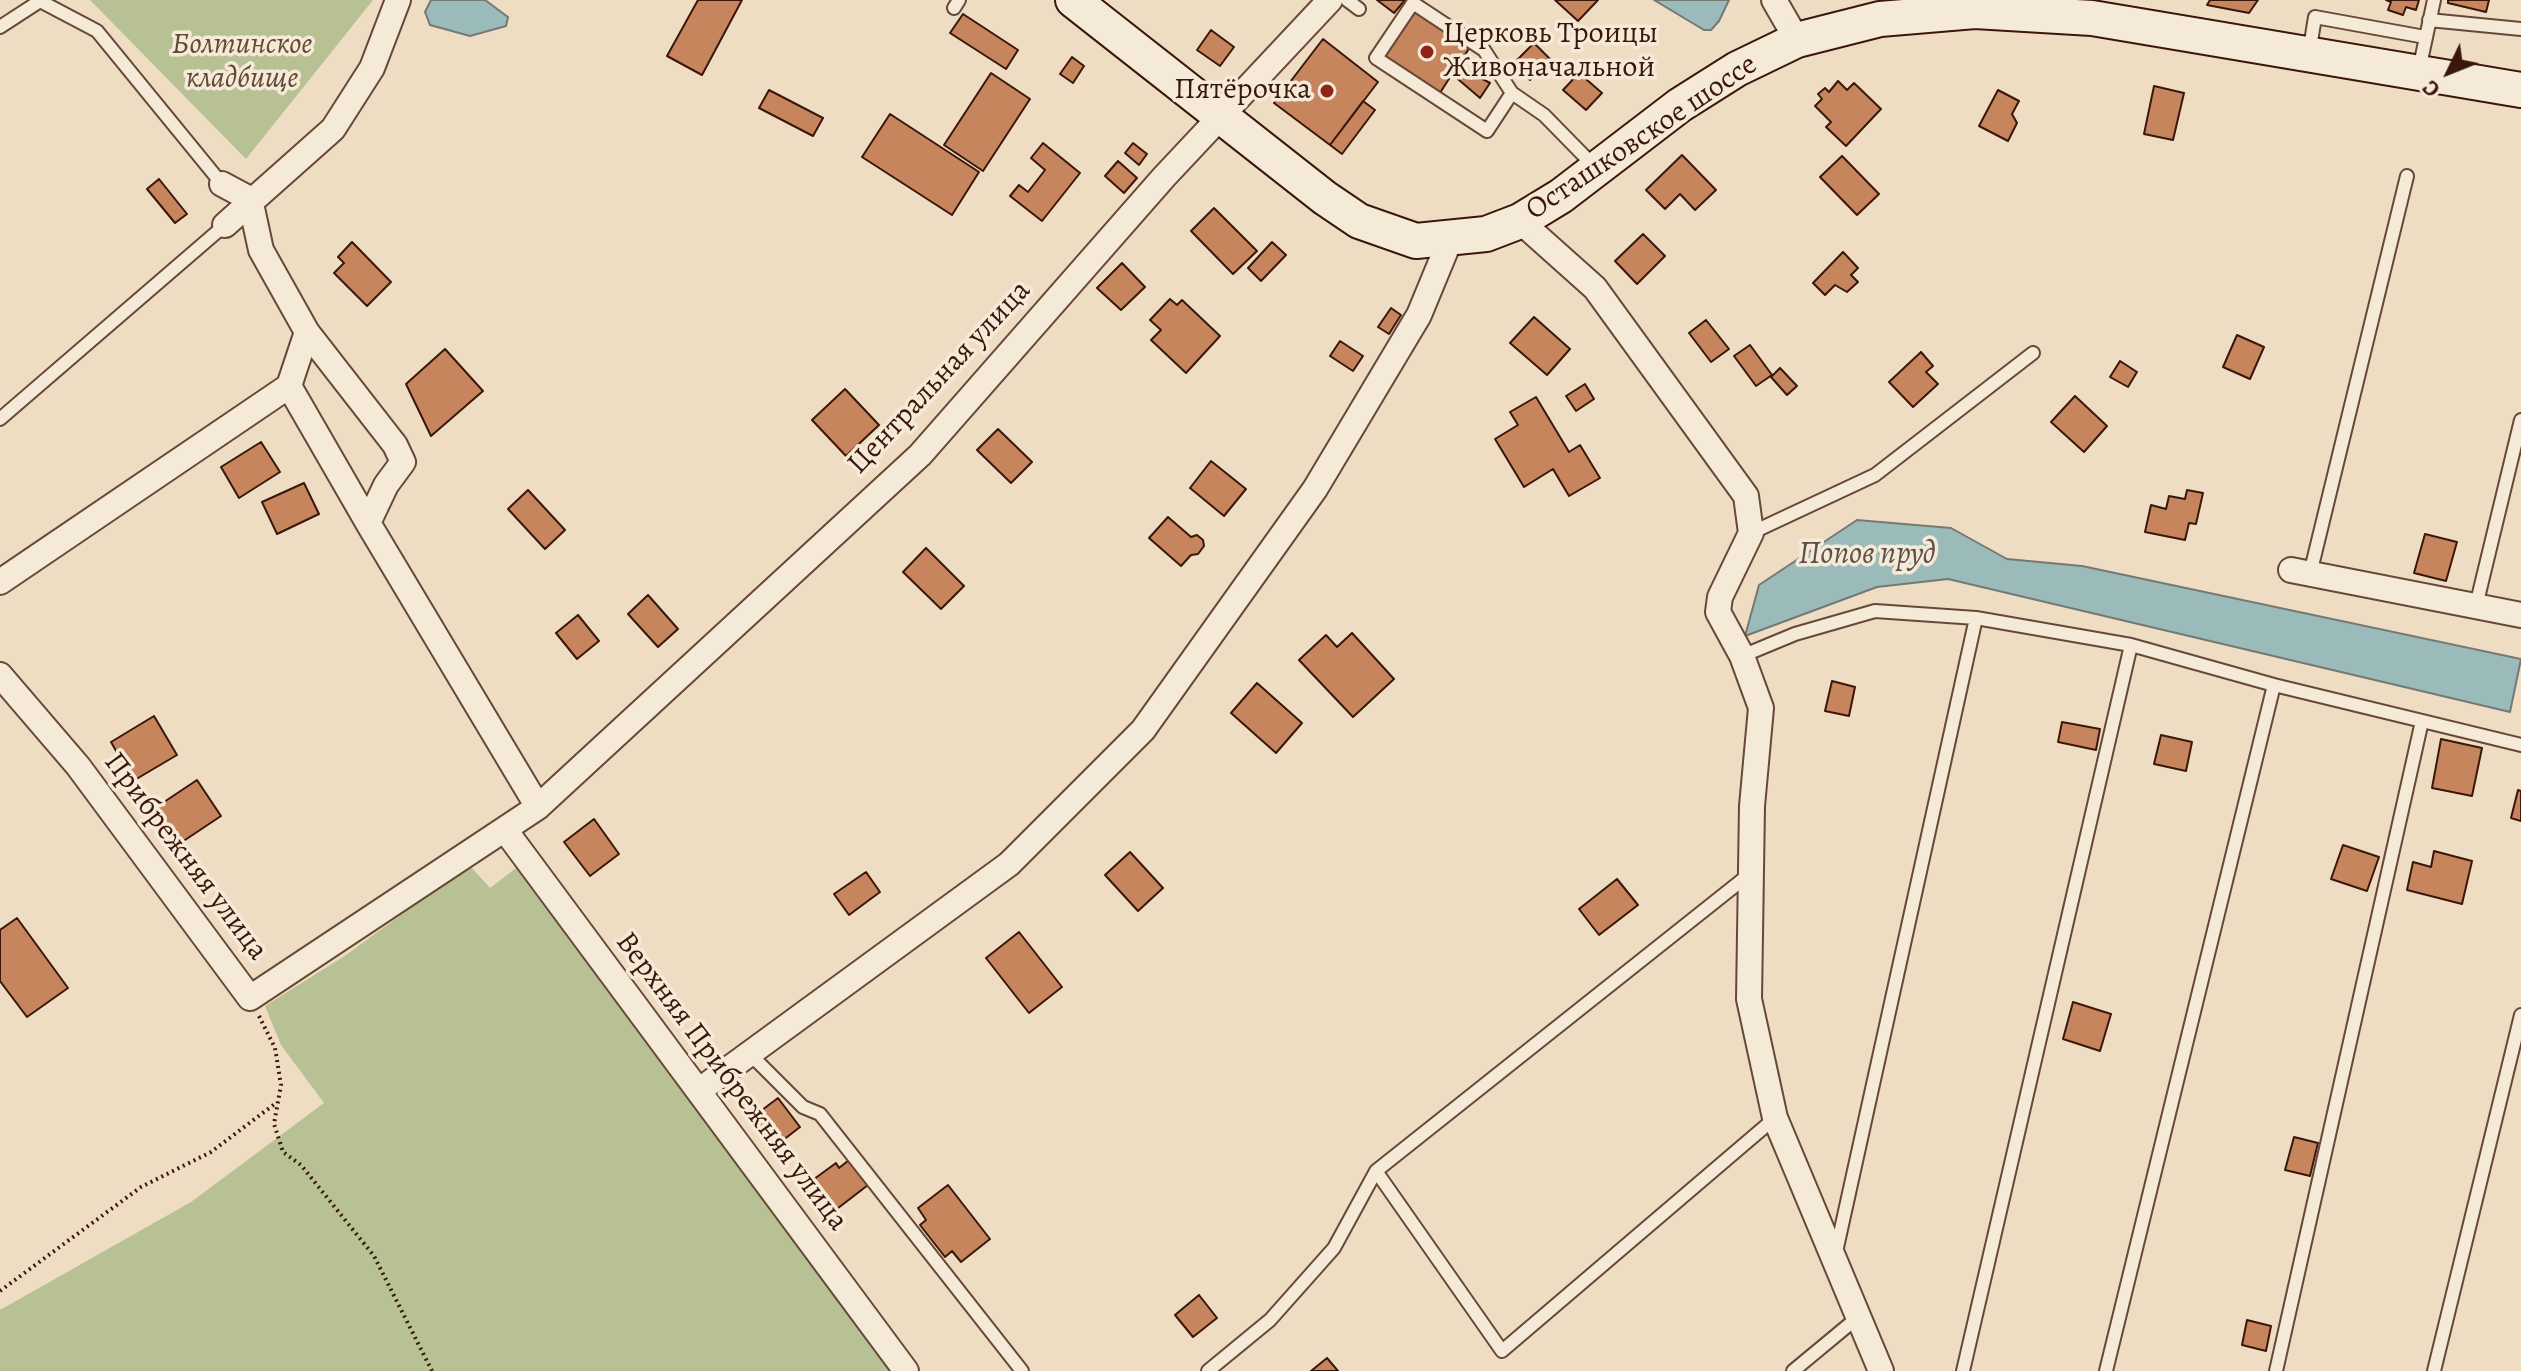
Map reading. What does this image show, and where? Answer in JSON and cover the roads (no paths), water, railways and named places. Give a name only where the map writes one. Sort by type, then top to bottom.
[{"type":"main road","name":"Осташковское шоссе","points":[[1073,0],[1359,221],[1416,241],[1486,234],[1520,221],[1561,196],[1726,76],[1797,40],[1880,19],[2098,9],[2309,55],[2521,90]]},
{"type":"street","points":[[225,225],[250,199],[333,129],[372,68],[398,0]]},
{"type":"street","name":"Центральная улица","points":[[538,807],[920,455],[1164,177],[1330,0]]},
{"type":"street","points":[[1774,0],[1797,40]]},
{"type":"street","points":[[222,184],[250,199],[261,250],[307,332],[395,445],[403,462],[386,485],[368,523]]},
{"type":"street","points":[[1520,221],[1595,288],[1746,496],[1751,533],[1720,597],[1718,612],[1742,656],[1761,708],[1752,806],[1749,999],[1775,1118],[1881,1371]]},
{"type":"street","points":[[708,1084],[1009,864],[1143,730],[1315,489],[1419,315],[1450,240]]},
{"type":"street","points":[[0,582],[289,386],[307,332]]},
{"type":"street","points":[[289,386],[538,807]]},
{"type":"street","points":[[2300,572],[2521,615]]},
{"type":"street","name":"Прибрежняя улица","points":[[0,675],[78,766],[250,998],[538,807]]},
{"type":"street","name":"Верхняя Прибрежняя улица","points":[[505,830],[906,1371]]},
{"type":"lane","points":[[1347,0],[1359,9]]},
{"type":"lane","points":[[2418,74],[2434,0]]},
{"type":"lane","points":[[0,27],[40,1],[97,31],[222,184]]},
{"type":"lane","points":[[1512,93],[1487,131],[1376,58],[1413,3],[1484,50],[1512,93],[1544,115],[1596,168]]},
{"type":"lane","points":[[2309,55],[2315,17],[2425,37]]},
{"type":"lane","points":[[2429,20],[2521,29]]},
{"type":"lane","points":[[2300,572],[2407,176]]},
{"type":"lane","points":[[0,419],[225,225]]},
{"type":"lane","points":[[1751,533],[1875,475],[2033,353]]},
{"type":"lane","points":[[2476,606],[2521,420]]},
{"type":"lane","points":[[1742,656],[1795,634],[1875,611],[1976,618],[2131,645],[2274,685],[2521,745]]},
{"type":"lane","points":[[1835,1255],[1976,618]]},
{"type":"lane","points":[[1963,1371],[2131,645]]},
{"type":"lane","points":[[2106,1371],[2274,685]]},
{"type":"lane","points":[[2276,1371],[2422,721]]},
{"type":"lane","points":[[1208,1371],[1270,1320],[1334,1248],[1376,1171],[1753,871]]},
{"type":"lane","points":[[2434,1371],[2521,1015]]},
{"type":"lane","points":[[749,1053],[803,1107],[820,1114],[1022,1371]]},
{"type":"lane","points":[[1376,1171],[1502,1351],[1775,1118]]},
{"type":"lane","points":[[1793,1371],[1857,1318]]},
{"type":"water","points":[[431,0],[485,0],[508,17],[506,26],[470,36],[430,25],[425,12]]},
{"type":"water","points":[[1654,0],[1729,0],[1719,21],[1711,30],[1704,30]]},
{"type":"water","name":"Попов пруд","points":[[1857,520],[1951,528],[2007,559],[2082,566],[2521,659],[2510,712],[1948,579],[1877,587],[1745,636],[1759,585]]},
{"type":"place","name":"Церковь Троицы Живоначальной","points":[[1427,52]]},
{"type":"place","name":"Пятёрочка","points":[[1327,91]]},
{"type":"park label","name":"Болтинское кладбище","points":[[242,63]]}]
